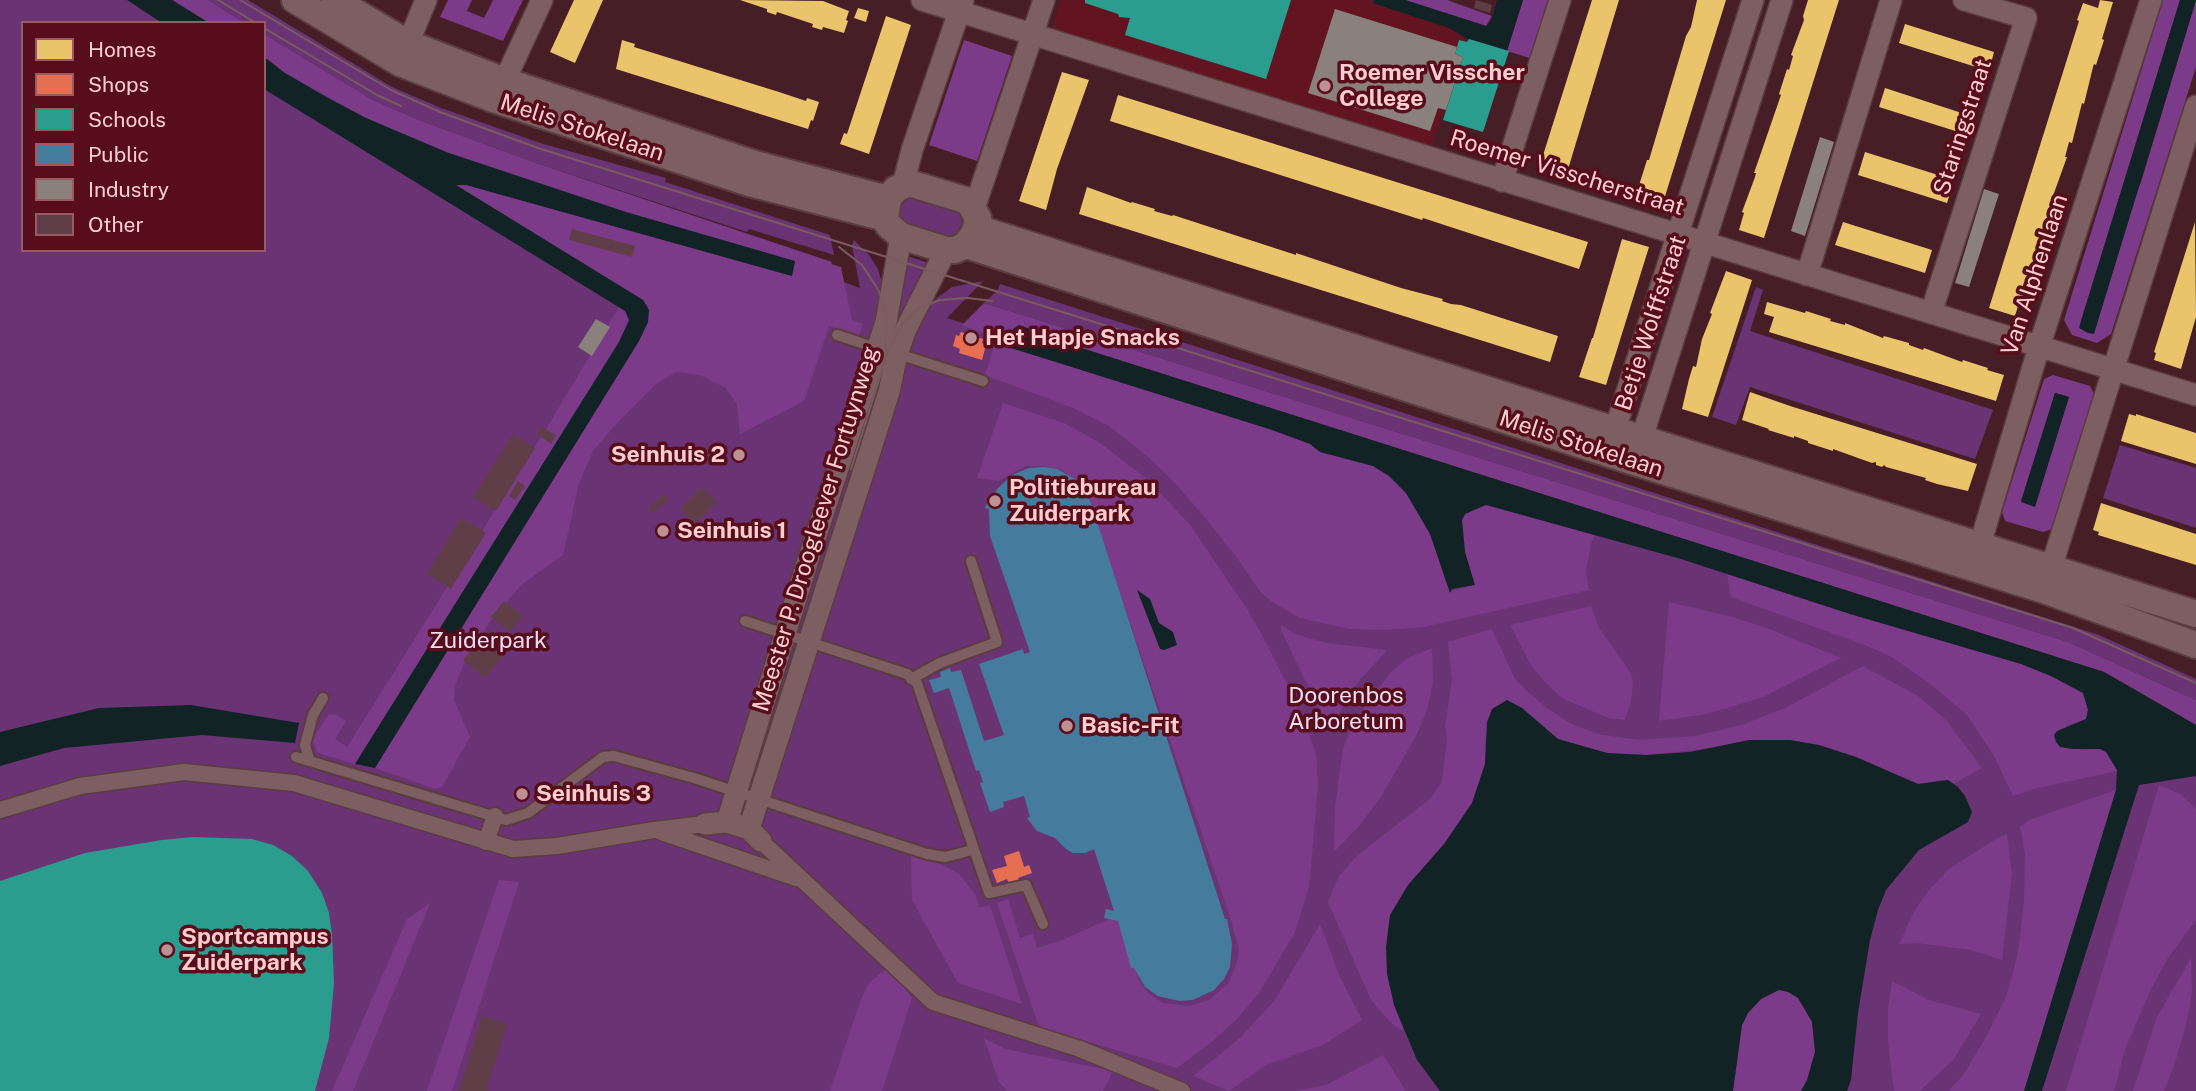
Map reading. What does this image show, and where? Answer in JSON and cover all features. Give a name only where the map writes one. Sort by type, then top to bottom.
[{"type":"street","name":"Melis Stokelaan","points":[[295,0],[404,53],[500,91],[755,164],[894,209]]},
{"type":"street","name":"Melis Stokelaan","points":[[335,0],[404,53]]},
{"type":"street","points":[[404,53],[426,0]]},
{"type":"street","points":[[500,91],[542,0]]},
{"type":"street","name":"Roemer Visscherstraat","points":[[922,0],[961,6],[1032,35],[2196,395]]},
{"type":"street","name":"Meester P. Droogleever Fortuynweg","points":[[727,822],[865,384],[965,233],[1044,0]]},
{"type":"street","points":[[1503,181],[1560,0]]},
{"type":"street","name":"Betje Wolffstraat","points":[[1611,442],[1753,0]]},
{"type":"street","name":"Betje Wolffstraat","points":[[1638,451],[1782,0]]},
{"type":"street","points":[[1807,275],[1891,0]]},
{"type":"street","name":"Staringstraat","points":[[1931,313],[2026,18],[1964,0]]},
{"type":"street","name":"Van Alphenlaan","points":[[1977,556],[2039,347],[2151,0]]},
{"type":"street","name":"Meester P. Droogleever Fortuynweg","points":[[755,835],[757,799],[889,392],[887,319],[894,209],[961,6]]},
{"type":"street","points":[[2048,579],[2196,106]]},
{"type":"street","points":[[915,183],[939,191],[965,200],[965,233],[894,209],[915,183]]},
{"type":"street","name":"Melis Stokelaan","points":[[965,233],[1638,451],[2048,579],[2196,614]]},
{"type":"street","name":"Melis Stokelaan","points":[[2048,579],[2196,645]]},
{"type":"street","points":[[0,810],[80,786],[184,772],[294,783],[513,849],[557,846],[654,830],[727,822],[755,835],[933,1003],[1080,1049],[1182,1091]]},
{"type":"street","points":[[486,842],[495,816]]},
{"type":"street","points":[[654,830],[802,880]]},
{"type":"lane","points":[[837,335],[983,381]]},
{"type":"lane","points":[[911,679],[940,663],[997,642],[971,561]]},
{"type":"lane","points":[[745,621],[907,674],[917,683],[972,850],[989,893],[1026,885],[1043,925]]},
{"type":"lane","points":[[309,759],[305,745],[313,715],[323,698]]},
{"type":"lane","points":[[296,757],[506,820],[528,813],[603,757],[614,756],[927,854],[944,857],[972,850]]},
{"type":"shaded area","points":[[127,0],[172,0],[206,21],[159,21]]},
{"type":"shaded area","points":[[172,0],[208,0],[242,21],[206,21]]},
{"type":"shaded area","points":[[448,0],[472,0],[467,11],[484,18],[493,0],[523,0],[503,41],[440,17]]},
{"type":"shaded area","name":"Roemer Visscher College","points":[[1061,0],[1374,0],[1373,3],[1449,28],[1466,38],[1428,157],[1048,40]]},
{"type":"shaded area","points":[[1374,0],[1405,0],[1486,26],[1491,21],[1497,0],[1523,0],[1507,51],[1373,3]]},
{"type":"shaded area","points":[[1405,0],[1447,0],[1492,16],[1486,26]]},
{"type":"shaded area","points":[[1523,0],[1551,0],[1533,59],[1507,51]]},
{"type":"shaded area","points":[[2163,0],[2180,0],[2079,327],[2141,182],[2196,0],[2196,67],[2111,334],[2097,343],[2072,335],[2064,320]]},
{"type":"shaded area","points":[[2180,0],[2196,0],[2094,334],[2088,333],[2079,328]]},
{"type":"shaded area","points":[[266,35],[373,100],[419,120],[536,163],[832,262],[831,264],[841,267],[852,320],[863,324],[859,335],[829,326],[804,401],[740,434],[737,404],[726,388],[700,375],[677,372],[657,383],[617,423],[593,451],[579,483],[563,555],[521,585],[491,620],[464,663],[455,686],[454,700],[470,737],[442,787],[435,789],[375,768],[639,341],[648,322],[648,306],[643,300],[455,185],[466,185],[792,276],[795,262],[626,212],[446,152],[366,118],[285,73],[266,59]]},
{"type":"shaded area","points":[[964,40],[1012,56],[977,161],[929,145]]},
{"type":"shaded area","points":[[266,59],[285,73],[366,118],[446,152],[626,212],[795,261],[792,276],[466,185],[456,185],[643,300],[649,310],[648,322],[639,341],[375,768],[355,764],[619,342],[629,320],[625,311],[266,90]]},
{"type":"shaded area","points":[[984,303],[2068,642],[2196,700],[2196,725],[2104,672],[1019,326],[1310,444],[1320,452],[1373,466],[1389,476],[1406,493],[1430,534],[1450,592],[1474,584],[1465,552],[1462,520],[1465,514],[1474,508],[1486,504],[1595,534],[1586,571],[1589,590],[1423,627],[1350,629],[1300,618],[1272,602],[1259,590],[1240,562],[1175,483],[1147,456],[1109,426],[1071,407],[985,375],[997,338],[962,325]]},
{"type":"shaded area","points":[[619,307],[625,311],[629,320],[619,342],[355,764],[318,753],[313,742],[329,714],[337,715],[346,721],[335,739],[347,747]]},
{"type":"shaded area","points":[[1019,325],[1078,347],[2104,672],[2196,725],[2196,776],[2139,785],[2042,1091],[2024,1091],[2116,790],[2117,770],[2106,752],[2100,749],[2060,747],[2056,742],[2054,735],[2057,731],[2086,719],[2088,710],[2083,693],[2021,664],[1850,614],[1681,559],[1486,505],[1465,514],[1462,520],[1465,552],[1475,585],[1452,589],[1450,593],[1430,534],[1406,493],[1389,476],[1373,466],[1320,452],[1310,444],[1272,430],[1011,348],[1008,340],[1012,330]]},
{"type":"shaded area","points":[[2053,375],[2090,386],[2094,394],[2052,529],[2043,532],[2005,521],[2002,512],[2044,379]],"holes":[[[2055,393],[2069,397],[2034,506],[2021,501]]]},
{"type":"shaded area","points":[[2055,393],[2069,397],[2035,507],[2021,502]]},
{"type":"shaded area","points":[[1003,403],[1064,423],[1100,443],[1147,479],[1191,526],[1263,637],[1289,688],[1316,755],[1318,786],[1309,887],[1295,932],[1259,993],[1237,1019],[1177,1068],[1039,1027],[997,903],[1008,899],[1020,938],[1033,934],[1037,948],[1116,916],[1140,983],[1149,994],[1163,1003],[1189,1006],[1209,1000],[1228,984],[1237,963],[1239,949],[1230,917],[1084,487],[1062,470],[1043,466],[1025,466],[998,481],[977,478]]},
{"type":"shaded area","points":[[1727,574],[1850,614],[2021,664],[2051,676],[2083,693],[2086,698],[2086,719],[2066,726],[2080,750],[2100,749],[2106,752],[2117,771],[2033,789],[2013,796],[1995,758],[1967,715],[1933,686],[1892,657],[1865,645],[1731,597]]},
{"type":"shaded area","points":[[1137,590],[1150,599],[1159,623],[1173,632],[1177,645],[1160,649]]},
{"type":"shaded area","points":[[1669,602],[1764,627],[1841,658],[1763,697],[1707,714],[1659,721]]},
{"type":"shaded area","points":[[1591,606],[1599,628],[1631,673],[1631,702],[1625,720],[1608,718],[1562,698],[1531,665],[1510,625]]},
{"type":"shaded area","points":[[1281,625],[1295,634],[1326,643],[1387,650],[1345,701],[1331,734],[1281,630]]},
{"type":"shaded area","points":[[1492,629],[1515,679],[1528,692],[1570,723],[1597,734],[1639,740],[1695,736],[1742,725],[1787,707],[1863,666],[1918,696],[1946,720],[1982,768],[1953,784],[1948,780],[1940,780],[1918,784],[1856,757],[1819,745],[1790,740],[1646,755],[1607,753],[1558,739],[1522,708],[1485,740],[1485,764],[1472,803],[1444,844],[1408,885],[1394,1005],[1404,1031],[1393,1025],[1371,1000],[1328,902],[1339,876],[1359,854],[1430,799],[1442,782],[1447,739],[1445,727],[1452,680],[1448,642]]},
{"type":"shaded area","points":[[1432,648],[1433,682],[1427,710],[1416,736],[1381,797],[1359,826],[1334,852],[1335,807],[1341,762],[1344,746],[1355,720],[1390,673],[1406,659]]},
{"type":"shaded area","points":[[1507,700],[1522,708],[1558,739],[1607,753],[1646,755],[1690,752],[1749,740],[1790,740],[1819,745],[1856,757],[1918,784],[1948,780],[1958,787],[1972,812],[1968,822],[1919,850],[1886,890],[1878,910],[1870,940],[1851,1080],[1847,1091],[1801,1091],[1815,1052],[1812,1022],[1798,998],[1779,990],[1761,999],[1748,1013],[1742,1025],[1733,1091],[1440,1091],[1417,1060],[1394,1005],[1387,974],[1386,947],[1390,915],[1408,885],[1444,844],[1472,803],[1485,764],[1487,722],[1492,709]]},
{"type":"shaded area","points":[[191,705],[299,723],[295,743],[202,735],[64,748],[0,766],[0,732],[99,708]]},
{"type":"shaded area","points":[[2159,785],[2182,795],[2196,809],[2196,920],[2168,958],[2152,987],[2125,1049],[2114,1091],[2066,1091]]},
{"type":"shaded area","points":[[2116,790],[2024,1091],[1949,1091],[1963,1075],[1985,1039],[2005,999],[2012,976],[2018,953],[2024,902],[2025,854],[2020,827],[2029,820]]},
{"type":"shaded area","points":[[2007,834],[2012,873],[2002,960],[1971,950],[1917,943],[1899,944],[1915,910],[1949,869]]},
{"type":"shaded area","points":[[911,855],[942,865],[959,874],[975,894],[979,908],[990,905],[1022,1004],[958,983],[912,900]]},
{"type":"shaded area","points":[[499,880],[519,882],[452,1091],[427,1091]]},
{"type":"shaded area","points":[[430,903],[353,1091],[332,1091],[407,919]]},
{"type":"shaded area","points":[[1320,924],[1341,979],[1362,1020],[1323,1045],[1266,1065],[1229,1091],[1193,1076],[1240,1038],[1275,1000]]},
{"type":"shaded area","points":[[2191,958],[2192,992],[2186,1025],[2164,1091],[2133,1091],[2157,1017]]},
{"type":"shaded area","points":[[886,969],[912,998],[882,1091],[830,1091],[860,1002],[869,983]]},
{"type":"shaded area","points":[[1892,981],[1929,1000],[1981,1014],[1954,1059],[1920,1091],[1894,1091],[1888,1041],[1888,1008]]},
{"type":"shaded area","points":[[1779,990],[1798,998],[1812,1022],[1815,1052],[1807,1080],[1801,1091],[1733,1091],[1742,1025],[1748,1013],[1761,999]]},
{"type":"shaded area","points":[[984,1038],[1005,1049],[1113,1071],[1103,1091],[1007,1091],[999,1082]]},
{"type":"shaded area","points":[[1383,1055],[1406,1091],[1296,1091],[1326,1085]]},
{"type":"green space","name":"Zuiderpark","points":[[0,0],[157,0],[194,21],[21,21],[21,252],[266,252],[266,63],[860,288],[852,245],[854,240],[869,255],[878,269],[882,283],[904,255],[932,264],[929,304],[952,287],[983,281],[947,318],[2078,675],[2196,744],[2196,1091],[0,1091]]},
{"type":"green space","points":[[208,0],[248,0],[392,87],[441,108],[540,143],[666,178],[665,182],[830,235],[834,255],[749,229],[747,232],[536,163],[419,120],[373,100],[266,35],[266,21],[242,21]]},
{"type":"green space","points":[[908,196],[960,212],[962,222],[958,233],[948,239],[901,223],[899,211]]},
{"type":"green space","points":[[1000,284],[2099,635],[2196,679],[2196,700],[2068,642],[984,303],[998,290]]},
{"type":"green space","points":[[1756,287],[1763,290],[1750,331],[1993,410],[1975,459],[1750,387],[1736,425],[1712,417]]},
{"type":"green space","points":[[2120,445],[2196,468],[2196,528],[2103,498]]},
{"type":"building: Homes","points":[[574,0],[603,0],[575,63],[550,52]]},
{"type":"building: Homes","points":[[740,0],[823,1],[849,11],[848,21],[844,33],[823,27],[822,30],[812,27],[813,24],[777,12],[776,15]]},
{"type":"building: Homes","points":[[1592,0],[1619,0],[1566,176],[1539,168]]},
{"type":"building: Homes","points":[[1697,0],[1726,0],[1662,206],[1635,198],[1691,27]]},
{"type":"building: Homes","points":[[1808,0],[1839,0],[1764,238],[1739,230],[1744,213],[1742,212],[1787,69],[1789,70]]},
{"type":"building: Homes","points":[[2100,0],[2113,2],[2102,39],[2104,40],[2093,67],[2072,143],[2069,142],[2067,157],[2022,300],[2020,299],[2015,316],[1989,308],[2083,3],[2098,8]]},
{"type":"building: Homes","points":[[858,8],[869,11],[866,22],[854,18]]},
{"type":"building: Homes","points":[[886,16],[911,25],[869,154],[840,144],[844,133],[847,134]]},
{"type":"building: Homes","points":[[1905,24],[1994,52],[1989,71],[1899,43]]},
{"type":"building: Homes","points":[[622,40],[635,44],[634,47],[806,101],[807,98],[819,102],[813,121],[811,120],[808,129],[616,69]]},
{"type":"building: Homes","points":[[1062,72],[1089,80],[1057,169],[1046,210],[1019,201]]},
{"type":"building: Homes","points":[[1885,88],[1974,117],[1968,135],[1879,107]]},
{"type":"building: Homes","points":[[1118,95],[1588,242],[1579,269],[1110,121]]},
{"type":"building: Homes","points":[[1865,152],[1954,180],[1947,203],[1858,175]]},
{"type":"building: Homes","points":[[1087,187],[1155,209],[1154,211],[1558,336],[1550,362],[1079,214]]},
{"type":"building: Homes","points":[[1843,222],[1932,250],[1925,273],[1835,245]]},
{"type":"building: Homes","points":[[2195,222],[2196,317],[2181,369],[2154,360],[2154,352]]},
{"type":"building: Homes","points":[[1622,239],[1649,247],[1606,385],[1579,377]]},
{"type":"building: Homes","points":[[1726,271],[1752,280],[1708,417],[1682,409],[1693,366],[1696,367],[1702,339],[1712,314],[1710,313]]},
{"type":"building: Homes","points":[[1767,302],[1805,313],[1806,311],[1883,338],[1884,336],[1909,343],[1923,350],[1924,348],[1988,368],[1987,370],[2004,375],[1996,401],[1769,332],[1774,317],[1764,314]]},
{"type":"building: Homes","points":[[1750,392],[1977,464],[1968,491],[1937,484],[1884,465],[1882,467],[1876,465],[1876,462],[1833,451],[1742,420]]},
{"type":"building: Homes","points":[[2129,414],[2196,433],[2196,464],[2121,441]]},
{"type":"building: Homes","points":[[2101,503],[2196,534],[2196,565],[2098,535],[2099,532],[2093,530]]},
{"type":"building: Shops","points":[[961,332],[983,339],[982,343],[986,345],[982,360],[959,353],[960,349],[953,346],[956,335],[959,336]]},
{"type":"building: Shops","points":[[1019,851],[1024,867],[1029,865],[1032,873],[1009,884],[1007,879],[997,883],[992,870],[1007,866],[1004,856]]},
{"type":"building: Schools","points":[[1085,0],[1291,0],[1266,79],[1125,35],[1130,18],[1119,17],[1118,14],[1085,3]]},
{"type":"building: Schools","points":[[1469,39],[1509,51],[1483,132],[1443,120],[1463,57],[1455,54],[1459,40],[1467,42]]},
{"type":"building: Schools","name":"Sportcampus Zuiderpark","points":[[193,837],[252,839],[273,845],[292,856],[308,871],[322,893],[329,913],[332,935],[334,983],[329,1038],[315,1091],[0,1091],[0,881],[85,853]]},
{"type":"building: Public","points":[[1029,468],[1057,469],[1075,479],[1091,503],[1227,919],[1232,944],[1230,967],[1214,990],[1193,1000],[1179,1001],[1158,996],[1145,987],[1134,968],[1131,968],[1118,921],[1104,918],[1106,909],[1114,911],[1094,849],[1085,853],[1073,853],[1055,838],[1037,831],[1027,818],[1030,817],[1024,796],[1003,802],[1004,807],[990,812],[980,783],[983,782],[979,770],[976,771],[949,688],[934,693],[929,680],[941,677],[940,672],[950,668],[951,672],[961,670],[984,741],[1004,735],[979,664],[1023,649],[1024,654],[1030,652],[990,536],[989,509],[985,508],[997,489],[1012,475]]},
{"type":"building: Industry","points":[[1335,9],[1457,47],[1455,54],[1463,57],[1446,110],[1438,108],[1430,131],[1308,93]]},
{"type":"building: Industry","points":[[1820,137],[1834,142],[1805,236],[1791,231]]},
{"type":"building: Industry","points":[[1984,189],[1999,194],[1969,287],[1955,283]]},
{"type":"building: Industry","points":[[596,319],[610,327],[592,356],[578,347]]},
{"type":"building: Other","points":[[1476,0],[1492,5],[1490,13],[1474,8]]},
{"type":"building: Other","points":[[572,229],[635,246],[632,257],[569,240]]},
{"type":"building: Other","points":[[541,427],[556,435],[551,444],[537,434]]},
{"type":"building: Other","points":[[513,434],[535,448],[496,511],[473,497]]},
{"type":"building: Other","points":[[518,481],[525,486],[515,500],[509,496]]},
{"type":"building: Other","points":[[702,487],[717,502],[695,524],[680,509]]},
{"type":"building: Other","points":[[664,494],[669,499],[653,513],[649,508]]},
{"type":"building: Other","points":[[461,518],[486,533],[451,589],[427,574]]},
{"type":"building: Other","points":[[504,601],[523,616],[510,632],[491,617]]},
{"type":"building: Other","points":[[489,630],[502,642],[498,646],[506,653],[485,678],[463,660]]},
{"type":"building: Other","points":[[482,1016],[507,1024],[489,1088],[488,1091],[459,1091]]},
{"type":"tram line","points":[[218,0],[253,21]]},
{"type":"tram line","points":[[240,0],[391,90],[440,112],[538,148],[2073,628],[2196,683]]},
{"type":"tram line","points":[[266,29],[377,95],[401,106]]},
{"type":"tram line","points":[[839,247],[862,265],[879,291],[885,313],[886,349]]},
{"type":"tram line","points":[[851,469],[888,351],[902,324],[919,308],[940,300],[968,298],[992,301]]},
{"type":"place","name":"Roemer Visscher College","points":[[1325,86]]},
{"type":"place","name":"Het Hapje Snacks","points":[[971,338]]},
{"type":"place","name":"Seinhuis 2","points":[[739,455]]},
{"type":"place","name":"Politiebureau Zuiderpark","points":[[995,501]]},
{"type":"place","name":"Seinhuis 1","points":[[663,531]]},
{"type":"place","name":"Basic-Fit","points":[[1067,726]]},
{"type":"place","name":"Seinhuis 3","points":[[522,794]]},
{"type":"place","name":"Sportcampus Zuiderpark","points":[[167,950]]},
{"type":"park label","name":"Doorenbos Arboretum","points":[[1346,709]]}]
